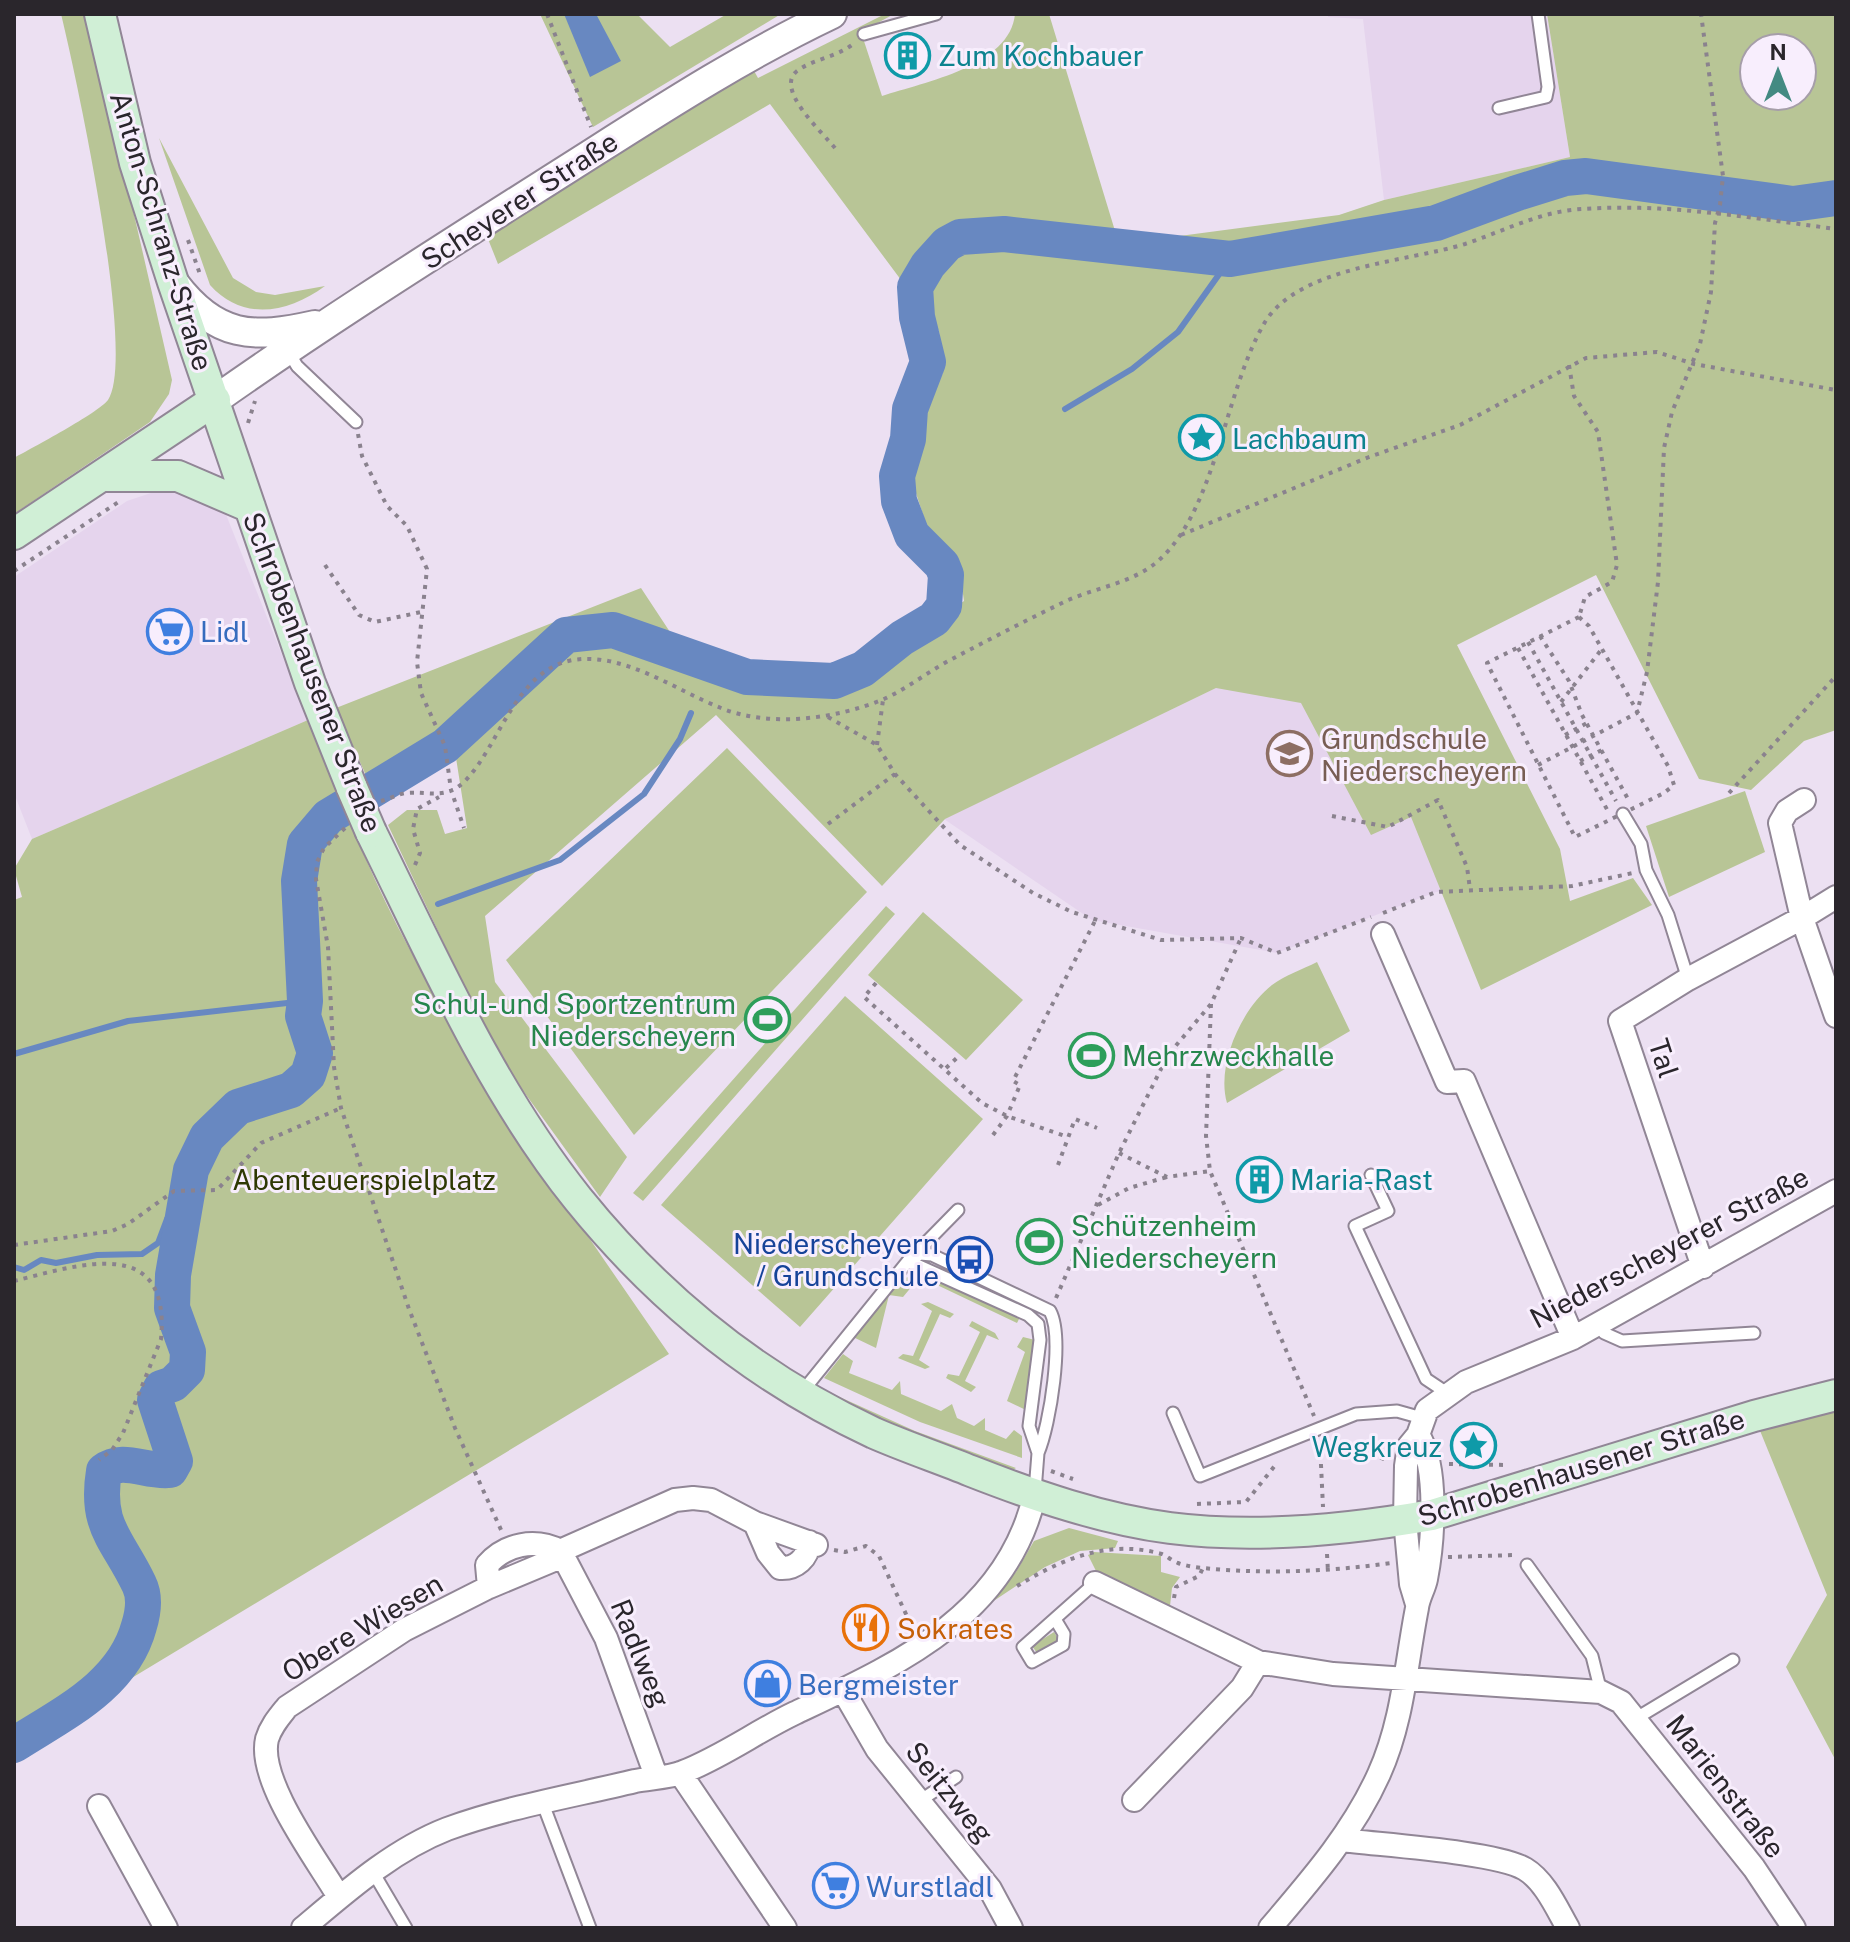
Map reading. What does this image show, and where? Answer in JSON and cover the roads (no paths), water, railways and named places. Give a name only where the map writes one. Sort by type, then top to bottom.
[{"type":"main road","name":"Anton-Schranz-Straße","points":[[100,14],[135,163],[215,400]]},
{"type":"main road","points":[[14,534],[215,400]]},
{"type":"main road","name":"Schrobenhausener Straße","points":[[215,400],[310,683],[352,788],[358,830],[502,1088],[577,1197],[627,1255],[699,1323],[731,1348],[801,1392],[873,1432],[1035,1494],[1122,1519],[1171,1528],[1278,1531],[1419,1518],[1754,1416],[1836,1395]]},
{"type":"main road","points":[[101,476],[178,476],[250,507]]},
{"type":"street","name":"Scheyerer Straße","points":[[215,400],[674,101],[745,58],[832,14]]},
{"type":"street","points":[[173,282],[201,314],[230,328],[263,334],[331,322]]},
{"type":"street","points":[[1804,800],[1787,811],[1780,823],[1802,918],[1836,1016]]},
{"type":"street","name":"Tal","points":[[1703,1267],[1620,1021],[1688,979],[1836,897]]},
{"type":"street","points":[[1383,934],[1447,1082],[1464,1081],[1573,1338]]},
{"type":"street","name":"Niederscheyerer Straße","points":[[1419,1518],[1406,1466],[1409,1446],[1447,1393],[1497,1367],[1573,1338],[1836,1191]]},
{"type":"street","points":[[1270,1928],[1342,1840],[1378,1776],[1390,1747],[1417,1604],[1411,1584],[1427,1447],[1420,1427]]},
{"type":"street","points":[[303,1928],[339,1897],[419,1842],[448,1829],[656,1776],[680,1773],[844,1692],[921,1647],[951,1626],[989,1590],[1017,1545],[1035,1494]]},
{"type":"street","name":"Obere Wiesen","points":[[339,1897],[268,1770],[267,1740],[274,1723],[287,1707],[404,1630],[675,1500],[711,1500],[755,1523],[813,1544],[801,1561],[789,1569],[780,1568],[768,1553],[755,1523]]},
{"type":"street","name":"Obere Wiesen","points":[[489,1587],[485,1573],[487,1565],[510,1548],[536,1544],[561,1553]]},
{"type":"street","name":"Radlweg","points":[[561,1553],[612,1651],[656,1776]]},
{"type":"street","points":[[1095,1583],[1258,1662],[1333,1674],[1601,1692]]},
{"type":"street","points":[[1134,1800],[1249,1681],[1258,1662]]},
{"type":"street","name":"Seitzweg","points":[[844,1692],[877,1749],[990,1889],[1011,1928]]},
{"type":"street","name":"Marienstraße","points":[[1601,1692],[1621,1702],[1635,1719],[1754,1868],[1794,1928]]},
{"type":"street","points":[[680,1773],[785,1928]]},
{"type":"street","points":[[99,1806],[166,1928]]},
{"type":"street","points":[[1342,1840],[1483,1858],[1523,1867],[1543,1887],[1568,1928]]},
{"type":"lane","points":[[864,34],[908,18],[936,14]]},
{"type":"lane","points":[[1499,108],[1546,97],[1548,87],[1538,14]]},
{"type":"lane","points":[[287,351],[297,366],[356,422]]},
{"type":"lane","points":[[1622,814],[1641,844],[1646,870],[1668,915],[1688,979]]},
{"type":"lane","points":[[1371,1175],[1388,1211],[1355,1226],[1426,1379],[1447,1393]]},
{"type":"lane","points":[[801,1392],[908,1261],[958,1210]]},
{"type":"lane","points":[[908,1261],[920,1254],[932,1255],[1050,1311],[1057,1330],[1046,1427],[1038,1453],[1035,1494]]},
{"type":"lane","points":[[908,1261],[1035,1319],[1040,1340],[1029,1426],[1038,1453]]},
{"type":"lane","points":[[1599,1323],[1604,1333],[1622,1341],[1754,1333]]},
{"type":"lane","points":[[1173,1413],[1200,1476],[1374,1410],[1397,1411],[1420,1427]]},
{"type":"lane","points":[[1527,1565],[1592,1656],[1601,1692]]},
{"type":"lane","points":[[1055,1619],[1095,1583]]},
{"type":"lane","points":[[1635,1719],[1733,1660]]},
{"type":"lane","points":[[917,1802],[956,1777]]},
{"type":"lane","points":[[543,1804],[590,1928]]},
{"type":"lane","points":[[373,1872],[406,1928]]},
{"type":"water","points":[[564,14],[596,14],[621,61],[590,77]]},
{"type":"waterway","points":[[14,1745],[70,1710],[105,1682],[131,1647],[139,1626],[143,1595],[105,1519],[104,1471],[119,1465],[170,1470],[175,1461],[155,1400],[161,1388],[173,1384],[187,1370],[188,1352],[172,1308],[173,1275],[191,1170],[207,1137],[238,1107],[291,1090],[308,1075],[315,1053],[303,1016],[305,1001],[299,881],[305,844],[328,817],[445,746],[566,635],[613,630],[747,677],[834,681],[863,669],[902,638],[934,619],[944,606],[946,575],[942,565],[912,535],[899,501],[897,476],[908,439],[910,409],[928,362],[917,317],[915,287],[928,265],[947,244],[960,237],[1004,234],[1230,259],[1436,223],[1517,193],[1565,178],[1586,176],[1793,204],[1836,198]]},
{"type":"waterway","points":[[1065,409],[1132,369],[1178,332],[1230,259]]},
{"type":"waterway","points":[[438,904],[560,860],[644,794],[680,739],[691,713]]},
{"type":"waterway","points":[[14,1054],[128,1021],[305,1001]]},
{"type":"waterway","points":[[14,1267],[24,1270],[41,1260],[56,1263],[97,1255],[142,1254],[158,1243],[167,1219],[184,1207]]},
{"type":"place","name":"Zum Kochbauer","points":[[907,55]]},
{"type":"place","name":"Lachbaum","points":[[1201,438]]},
{"type":"place","name":"Lidl","points":[[169,631]]},
{"type":"place","name":"Grundschule Niederscheyern","points":[[1290,754]]},
{"type":"place","name":"Schul- und Sportzentrum Niederscheyern","points":[[767,1019]]},
{"type":"place","name":"Mehrzweckhalle","points":[[1091,1055]]},
{"type":"place","name":"Maria-Rast","points":[[1259,1179]]},
{"type":"place","name":"Schützenheim Niederscheyern","points":[[1040,1241]]},
{"type":"place","name":"Niederscheyern / Grundschule","points":[[970,1259]]},
{"type":"place","name":"Wegkreuz","points":[[1473,1446]]},
{"type":"place","name":"Sokrates","points":[[866,1628]]},
{"type":"place","name":"Bergmeister","points":[[767,1684]]},
{"type":"place","name":"Wurstladl","points":[[835,1886]]},
{"type":"park label","name":"Abenteuerspielplatz","points":[[364,1179]]}]
